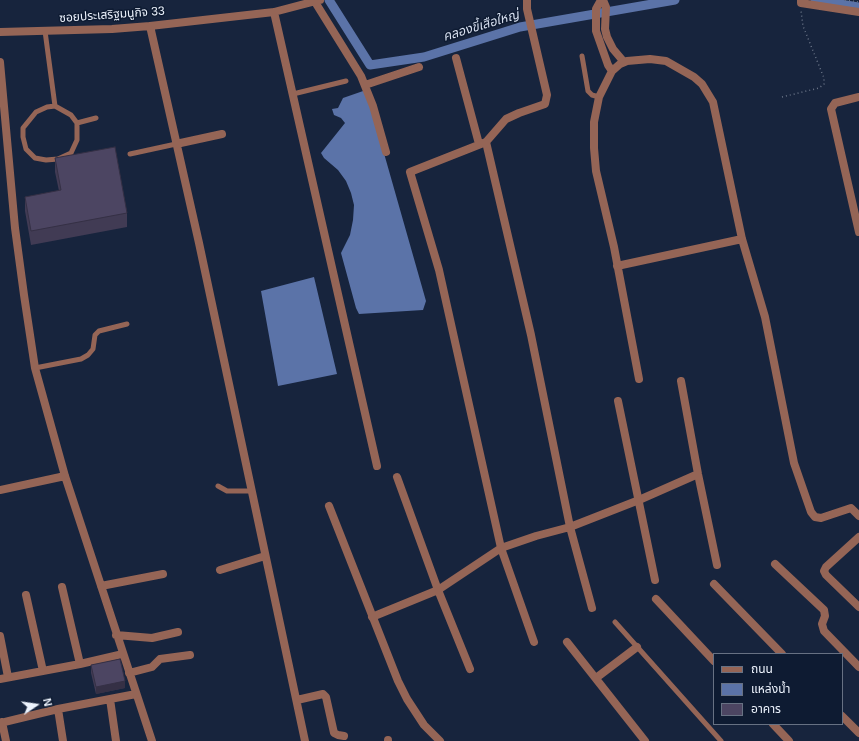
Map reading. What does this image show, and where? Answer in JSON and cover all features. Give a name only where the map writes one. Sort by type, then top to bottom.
[{"type":"street","points":[[317,1],[361,76],[373,106],[386,152]]},
{"type":"street","name":"ซอยประเสริฐมนูกิจ 33","points":[[0,32],[112,30],[274,12],[317,1]]},
{"type":"street","points":[[525,1],[547,95],[546,104],[506,119],[482,143],[410,172],[439,270],[501,548],[534,642]]},
{"type":"street","points":[[801,1],[859,12]]},
{"type":"street","points":[[603,2],[596,9],[596,31],[599,42],[612,71]]},
{"type":"street","points":[[603,2],[607,37],[613,49],[624,62]]},
{"type":"street","points":[[274,12],[377,466]]},
{"type":"street","points":[[150,26],[201,251],[305,741]]},
{"type":"street","points":[[456,58],[482,143],[531,335],[570,527],[592,608]]},
{"type":"street","points":[[639,379],[617,266],[596,171],[594,122],[600,97],[612,71],[624,62],[650,59],[666,61],[684,70],[702,84],[713,102],[742,239],[765,317],[794,463],[811,512],[815,517],[821,518],[850,508],[859,516]]},
{"type":"street","points":[[0,62],[15,228],[35,368],[65,476],[152,741]]},
{"type":"street","points":[[365,85],[419,67]]},
{"type":"street","points":[[859,97],[835,103],[831,109],[859,232]]},
{"type":"street","points":[[176,144],[222,134]]},
{"type":"street","points":[[617,266],[742,239]]},
{"type":"street","points":[[681,381],[717,565]]},
{"type":"street","points":[[618,401],[655,580]]},
{"type":"street","points":[[372,617],[438,590],[501,548],[536,536],[570,527],[639,500],[698,474]]},
{"type":"street","points":[[0,490],[65,476]]},
{"type":"street","points":[[397,477],[438,590],[470,669]]},
{"type":"street","points":[[329,506],[372,617],[407,699],[424,725],[440,741]]},
{"type":"street","points":[[859,537],[826,567],[824,571],[826,575],[859,607]]},
{"type":"street","points":[[220,570],[266,556]]},
{"type":"street","points":[[775,564],[824,610],[825,616],[822,624],[824,632],[859,667]]},
{"type":"street","points":[[101,586],[163,574]]},
{"type":"street","points":[[714,584],[781,653]]},
{"type":"street","points":[[62,587],[80,664]]},
{"type":"street","points":[[26,595],[42,671]]},
{"type":"street","points":[[656,599],[713,660]]},
{"type":"street","points":[[116,635],[152,638],[178,632]]},
{"type":"street","points":[[0,636],[4,678],[80,664],[123,654]]},
{"type":"street","points":[[568,642],[645,741]]},
{"type":"street","points":[[596,678],[637,647]]},
{"type":"street","points":[[129,673],[152,667],[160,659],[190,655]]},
{"type":"street","points":[[6,741],[1,722],[136,694]]},
{"type":"street","points":[[297,700],[323,694],[326,697],[334,733],[338,736],[344,736]]},
{"type":"street","points":[[110,699],[116,741]]},
{"type":"street","points":[[58,709],[63,741]]},
{"type":"street","points":[[843,717],[859,733]]},
{"type":"street","points":[[774,725],[789,741]]},
{"type":"lane","points":[[45,31],[55,106]]},
{"type":"lane","points":[[582,56],[588,91],[592,95],[600,97]]},
{"type":"lane","points":[[293,94],[346,81]]},
{"type":"lane","points":[[55,106],[71,115],[77,123],[77,140],[71,152],[58,159],[46,160],[35,158],[26,149],[23,137],[23,128],[36,112],[47,107],[55,106]]},
{"type":"lane","points":[[77,123],[96,118]]},
{"type":"lane","points":[[130,154],[176,144]]},
{"type":"lane","points":[[35,368],[81,359],[93,349],[95,334],[99,331],[127,324]]},
{"type":"lane","points":[[218,486],[232,492],[252,491]]},
{"type":"lane","points":[[615,622],[721,741]]},
{"type":"path","points":[[845,0],[859,2]]},
{"type":"path","points":[[782,97],[819,88],[824,84],[824,78],[803,26],[800,14],[801,1]]},
{"type":"water","points":[[366,90],[426,301],[423,310],[359,314],[341,253],[350,235],[354,205],[346,181],[338,170],[324,158],[321,153],[345,123],[341,118],[334,115],[332,109],[338,108],[343,98]]},
{"type":"water","points":[[314,277],[337,374],[278,386],[261,291]]},
{"type":"building","points":[[115,147],[127,213],[31,231],[25,197],[61,190],[55,158]]},
{"type":"building","points":[[120,659],[125,681],[96,687],[91,665]]},
{"type":"waterway","name":"คลองขี้เสือใหญ่","points":[[329,0],[370,65],[424,57],[520,27],[675,0]]},
{"type":"waterway","name":"คลองขี้เสือใหญ่","points":[[815,0],[859,7]]}]
